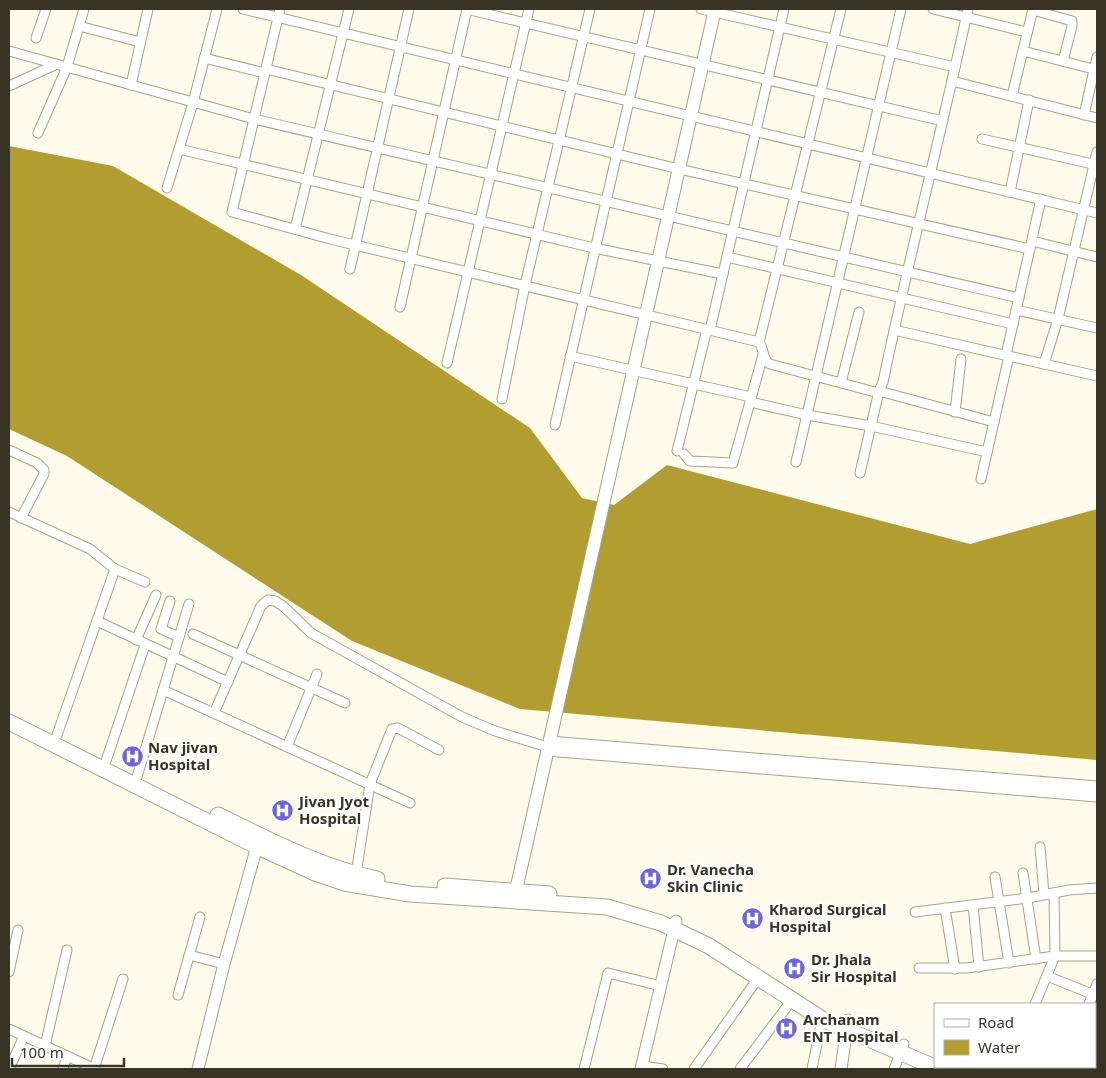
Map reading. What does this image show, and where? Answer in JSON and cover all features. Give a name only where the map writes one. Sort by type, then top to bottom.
[{"type":"highway","points":[[9,710],[315,873],[344,883],[410,894],[514,896]]},
{"type":"highway","points":[[9,722],[258,841],[356,874],[386,880],[607,907],[706,934],[726,945],[847,1025],[902,1049],[934,1066]]},
{"type":"highway","points":[[675,925],[822,1019],[847,1025]]},
{"type":"highway","points":[[902,1049],[934,1058]]},
{"type":"main road","points":[[514,896],[715,10]]},
{"type":"street","points":[[36,38],[46,9]]},
{"type":"street","points":[[38,133],[84,9]]},
{"type":"street","points":[[131,85],[148,9]]},
{"type":"street","points":[[167,188],[193,103],[217,9]]},
{"type":"street","points":[[243,9],[279,13],[343,32],[456,60],[1097,213]]},
{"type":"street","points":[[295,229],[349,9]]},
{"type":"street","points":[[350,269],[408,9]]},
{"type":"street","points":[[400,307],[467,9],[943,121]]},
{"type":"street","points":[[448,362],[529,9]]},
{"type":"street","points":[[502,399],[525,285],[590,9]]},
{"type":"street","points":[[555,425],[582,299],[650,9]]},
{"type":"street","points":[[701,9],[715,10],[955,68]]},
{"type":"street","points":[[763,355],[733,463],[690,461],[680,453],[693,384],[723,274],[784,9]]},
{"type":"street","points":[[759,342],[785,244],[841,9]]},
{"type":"street","points":[[796,462],[901,9]]},
{"type":"street","points":[[933,9],[967,13],[1027,32]]},
{"type":"street","points":[[1012,96],[1033,9],[1072,21],[1063,61]]},
{"type":"street","points":[[279,13],[232,212],[356,245],[759,342],[762,346],[763,355],[770,364],[841,382],[868,391],[879,391],[994,422]]},
{"type":"street","points":[[860,473],[879,391],[883,382],[900,299],[967,13]]},
{"type":"street","points":[[79,26],[140,42]]},
{"type":"street","points":[[9,51],[254,119],[1019,298]]},
{"type":"street","points":[[1023,51],[1096,70]]},
{"type":"street","points":[[1084,115],[1096,70],[1097,57]]},
{"type":"street","points":[[204,58],[330,85],[679,169],[919,224],[1073,251],[1097,257]]},
{"type":"street","points":[[9,86],[62,65]]},
{"type":"street","points":[[952,80],[1097,118]]},
{"type":"street","points":[[1010,192],[1029,100]]},
{"type":"street","points":[[982,139],[1096,165]]},
{"type":"street","points":[[179,149],[480,222],[594,248],[723,274]]},
{"type":"street","points":[[1044,364],[1058,319],[1083,209],[1096,165],[1097,152]]},
{"type":"street","points":[[981,479],[1041,199]]},
{"type":"street","points":[[727,257],[1013,324]]},
{"type":"street","points":[[1016,310],[1097,328]]},
{"type":"street","points":[[841,382],[859,312]]},
{"type":"street","points":[[894,330],[1097,376]]},
{"type":"street","points":[[570,356],[693,384],[807,414],[987,452]]},
{"type":"street","points":[[955,412],[961,359]]},
{"type":"street","points":[[9,450],[42,466],[44,470],[44,474],[21,518]]},
{"type":"street","points":[[9,512],[90,549],[115,569],[145,582]]},
{"type":"street","points":[[57,735],[115,569]]},
{"type":"street","points":[[136,640],[156,596]]},
{"type":"street","points":[[214,713],[261,606],[268,600],[275,601],[283,606],[310,633],[462,717],[495,731],[548,746],[1030,786],[1097,796]]},
{"type":"street","points":[[170,601],[161,629],[179,637]]},
{"type":"street","points":[[137,777],[189,604]]},
{"type":"street","points":[[97,622],[228,682]]},
{"type":"street","points":[[193,634],[345,703]]},
{"type":"street","points":[[106,761],[146,644]]},
{"type":"street","points":[[287,746],[317,674]]},
{"type":"street","points":[[163,690],[410,803]]},
{"type":"street","points":[[356,874],[370,784],[392,729],[398,728],[439,750]]},
{"type":"street","points":[[1030,786],[1097,787]]},
{"type":"street","points":[[198,1069],[224,964],[258,841]]},
{"type":"street","points":[[1040,847],[1044,894]]},
{"type":"street","points":[[1023,873],[1036,959]]},
{"type":"street","points":[[995,877],[1009,963]]},
{"type":"street","points":[[916,912],[1028,898],[1069,890],[1097,888]]},
{"type":"street","points":[[1035,1003],[1055,956],[1054,893]]},
{"type":"street","points":[[973,905],[980,966]]},
{"type":"street","points":[[945,908],[955,969]]},
{"type":"street","points":[[178,995],[200,917]]},
{"type":"street","points":[[663,1069],[642,1067],[675,925]]},
{"type":"street","points":[[9,972],[18,930]]},
{"type":"street","points":[[45,1046],[68,950]]},
{"type":"street","points":[[189,955],[224,964]]},
{"type":"street","points":[[920,968],[955,969],[1055,956],[1097,956]]},
{"type":"street","points":[[584,1069],[608,973],[661,986]]},
{"type":"street","points":[[1047,976],[1095,995],[1097,984]]},
{"type":"street","points":[[694,1069],[759,977]]},
{"type":"street","points":[[9,1029],[94,1069],[123,979]]},
{"type":"street","points":[[740,1069],[792,1000]]},
{"type":"street","points":[[812,1069],[822,1019]]},
{"type":"street","points":[[841,1069],[847,1025]]},
{"type":"street","points":[[9,1069],[24,1036]]},
{"type":"street","points":[[894,1069],[902,1049]]},
{"type":"street","points":[[63,1069],[67,1056]]},
{"type":"water","points":[[9,146],[113,166],[301,275],[530,428],[582,498],[614,505],[667,465],[970,544],[1097,509],[1097,760],[520,709],[352,641],[67,456],[9,429]]},
{"type":"place","name":"Nav jivan Hospital","points":[[132,756]]},
{"type":"place","name":"Jivan Jyot Hospital","points":[[283,810]]},
{"type":"place","name":"Dr. Vanecha Skin Clinic","points":[[651,878]]},
{"type":"place","name":"Kharod Surgical Hospital","points":[[753,918]]},
{"type":"place","name":"Dr. Jhala Sir Hospital","points":[[795,968]]},
{"type":"place","name":"Archanam ENT Hospital","points":[[787,1028]]}]
